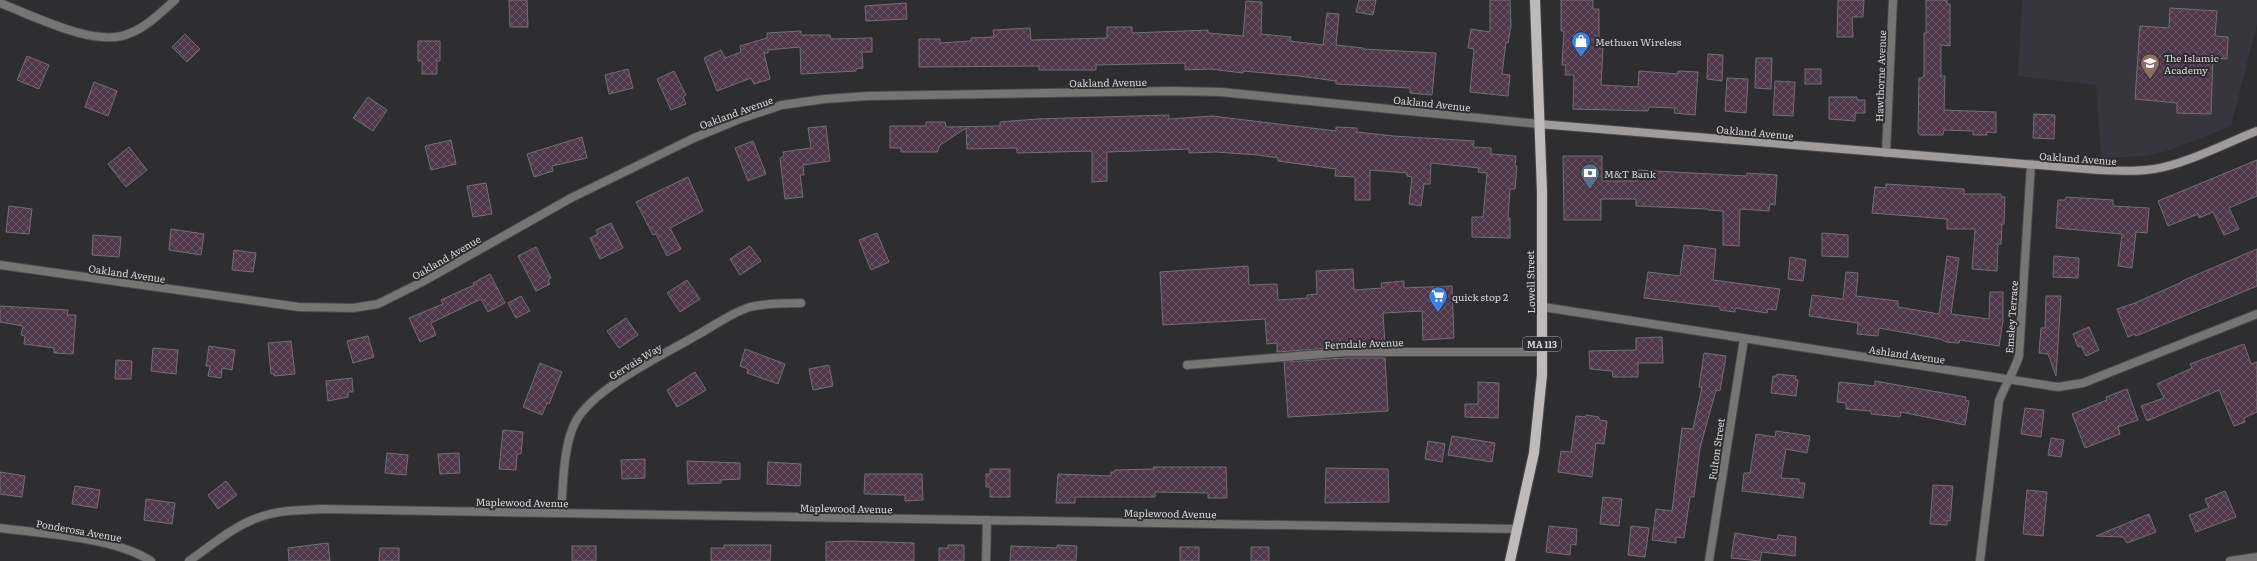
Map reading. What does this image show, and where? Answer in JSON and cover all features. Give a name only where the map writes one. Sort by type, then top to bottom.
[{"type":"main road","name":"Lowell Street","points":[[1510,561],[1534,453],[1542,352],[1543,307],[1535,0]]},
{"type":"street","points":[[0,3],[84,35],[107,38],[127,35],[147,25],[175,0]]},
{"type":"street","name":"Hawthorne Avenue","points":[[1886,153],[1893,0]]},
{"type":"street","name":"Oakland Avenue","points":[[0,265],[299,307],[353,308],[378,304],[424,281],[571,198],[694,138],[740,119],[782,106],[825,99],[907,95],[1172,91],[1221,92],[1539,124],[2099,170],[2155,169],[2257,131]]},
{"type":"street","name":"Emsley Terrace","points":[[1981,561],[1998,401],[2014,372],[2019,356],[2031,164]]},
{"type":"street","name":"Gervais Way","points":[[561,513],[569,443],[575,422],[584,408],[603,392],[633,373],[749,308],[773,303],[801,302]]},
{"type":"street","name":"Ashland Avenue","points":[[1543,307],[1744,339],[2010,378],[2058,387],[2083,383],[2257,314]]},
{"type":"street","name":"Fulton Street","points":[[1709,561],[1744,339]]},
{"type":"street","name":"Ferndale Avenue","points":[[1187,365],[1345,352],[1542,352]]},
{"type":"street","name":"Maplewood Avenue","points":[[189,561],[236,528],[262,516],[288,510],[561,513],[1517,529]]},
{"type":"street","points":[[986,561],[987,520]]},
{"type":"street","name":"Ponderosa Avenue","points":[[0,528],[105,543],[131,550],[152,561]]},
{"type":"street","points":[[2230,561],[2257,557]]},
{"type":"shaded area","name":"The Islamic Academy","points":[[2022,0],[2257,0],[2257,24],[2231,126],[2167,151],[2146,156],[2101,158],[2096,85],[2018,76]]},
{"type":"building","points":[[509,0],[527,0],[528,27],[510,27]]},
{"type":"building","points":[[1359,0],[1376,0],[1373,15],[1356,12]]},
{"type":"building","points":[[1490,0],[1510,0],[1511,26],[1508,43],[1506,42],[1502,74],[1510,75],[1508,96],[1470,92],[1474,49],[1468,48],[1471,29],[1490,32]]},
{"type":"building","points":[[1561,0],[1593,0],[1593,9],[1599,9],[1599,47],[1603,47],[1601,85],[1638,87],[1639,71],[1678,74],[1678,71],[1698,72],[1695,115],[1674,113],[1675,108],[1649,107],[1648,111],[1573,109],[1574,75],[1565,75],[1566,65],[1562,65],[1564,31],[1561,31]]},
{"type":"building","points":[[1838,0],[1864,0],[1863,17],[1852,17],[1853,37],[1837,37]]},
{"type":"building","points":[[1926,0],[1947,0],[1947,4],[1950,4],[1950,46],[1941,45],[1941,76],[1945,76],[1944,110],[1996,112],[1996,133],[1987,132],[1987,135],[1973,135],[1973,131],[1944,130],[1943,135],[1920,135],[1918,132],[1919,78],[1922,78],[1924,75]]},
{"type":"building","points":[[1246,1],[1262,2],[1261,34],[1291,37],[1290,41],[1323,45],[1327,13],[1339,14],[1336,45],[1363,49],[1436,53],[1432,95],[1410,93],[1410,88],[1336,84],[1336,81],[1299,76],[1243,71],[1243,73],[1210,69],[1185,70],[1185,63],[1096,65],[1096,70],[1039,70],[1039,66],[919,67],[919,39],[940,39],[940,43],[971,41],[971,38],[994,37],[993,30],[1030,28],[1031,40],[1107,38],[1107,27],[1132,27],[1132,33],[1208,30],[1208,33],[1243,36]]},
{"type":"building","points":[[906,3],[907,19],[866,21],[865,6]]},
{"type":"building","points":[[2170,8],[2217,11],[2215,36],[2228,37],[2227,59],[2213,58],[2211,114],[2177,113],[2177,103],[2135,99],[2140,26],[2169,28]]},
{"type":"building","points":[[801,31],[801,35],[830,35],[831,39],[872,38],[872,52],[862,52],[863,68],[856,69],[856,71],[801,74],[800,47],[768,50],[768,53],[764,53],[770,79],[754,84],[751,78],[717,91],[704,58],[721,50],[725,58],[741,52],[740,46],[767,38],[767,33]]},
{"type":"building","points":[[185,34],[200,49],[187,62],[172,47]]},
{"type":"building","points":[[418,41],[440,41],[440,61],[437,61],[437,74],[422,74],[422,61],[418,61]]},
{"type":"building","points":[[1708,54],[1723,55],[1722,81],[1707,79]]},
{"type":"building","points":[[27,56],[49,65],[39,89],[17,80]]},
{"type":"building","points":[[1756,58],[1772,58],[1771,89],[1755,88]]},
{"type":"building","points":[[628,69],[633,88],[609,94],[605,75]]},
{"type":"building","points":[[1805,69],[1821,69],[1821,84],[1805,84]]},
{"type":"building","points":[[674,71],[686,95],[683,97],[686,104],[671,110],[657,79]]},
{"type":"building","points":[[1727,78],[1748,79],[1746,113],[1725,111]]},
{"type":"building","points":[[1775,81],[1795,82],[1793,116],[1773,115]]},
{"type":"building","points":[[94,82],[117,91],[108,116],[85,107]]},
{"type":"building","points":[[368,97],[387,110],[373,131],[353,118]]},
{"type":"building","points":[[1829,97],[1857,97],[1857,100],[1865,100],[1865,113],[1855,113],[1855,121],[1829,119]]},
{"type":"building","points":[[2034,114],[2055,115],[2054,139],[2033,138]]},
{"type":"building","points":[[1169,115],[1169,119],[1212,116],[1336,131],[1336,127],[1357,128],[1357,132],[1393,136],[1474,141],[1473,147],[1491,148],[1491,154],[1516,156],[1515,166],[1517,166],[1515,189],[1510,189],[1508,218],[1510,218],[1510,238],[1472,237],[1472,217],[1483,217],[1487,173],[1478,172],[1479,168],[1431,163],[1430,184],[1424,184],[1421,206],[1409,204],[1412,177],[1407,176],[1407,173],[1370,170],[1370,200],[1355,200],[1355,177],[1335,176],[1336,169],[1278,161],[1278,158],[1258,155],[1216,152],[1189,153],[1189,149],[1107,152],[1107,181],[1092,182],[1092,151],[1017,153],[1017,148],[967,149],[966,128],[940,145],[937,152],[901,152],[901,148],[890,148],[890,126],[926,126],[926,122],[945,122],[946,127],[1000,126],[1000,122],[1037,119]]},
{"type":"building","points":[[826,126],[830,161],[803,165],[804,175],[800,175],[803,197],[785,199],[780,158],[784,156],[783,152],[811,148],[808,128]]},
{"type":"building","points":[[582,137],[587,158],[552,166],[553,171],[534,177],[527,154]]},
{"type":"building","points":[[451,140],[456,164],[431,170],[425,146]]},
{"type":"building","points":[[753,141],[766,174],[748,181],[735,148]]},
{"type":"building","points":[[129,147],[147,170],[126,187],[108,164]]},
{"type":"building","points":[[1563,156],[1602,156],[1602,181],[1637,181],[1638,170],[1747,176],[1747,173],[1777,175],[1775,205],[1770,204],[1769,211],[1740,209],[1739,246],[1723,245],[1723,211],[1636,206],[1636,199],[1601,199],[1601,220],[1564,220]]},
{"type":"building","points":[[2257,160],[2257,196],[2229,208],[2239,229],[2224,235],[2213,212],[2199,218],[2198,214],[2168,226],[2158,201]]},
{"type":"building","points":[[688,177],[703,211],[670,228],[681,249],[667,256],[656,234],[653,235],[636,202]]},
{"type":"building","points":[[486,183],[492,214],[473,217],[467,186]]},
{"type":"building","points":[[1886,184],[1964,189],[1964,194],[2001,194],[2001,197],[2005,197],[2004,224],[2002,224],[2001,244],[1998,244],[1997,271],[1972,269],[1975,229],[1947,229],[1947,219],[1872,213],[1875,187],[1886,188]]},
{"type":"building","points":[[2066,197],[2113,200],[2113,206],[2149,208],[2147,233],[2136,232],[2132,268],[2118,266],[2122,234],[2056,228],[2058,200],[2065,200]]},
{"type":"building","points":[[9,206],[32,209],[29,234],[6,232]]},
{"type":"building","points":[[611,223],[623,248],[600,259],[590,238],[598,234],[596,230]]},
{"type":"building","points":[[171,229],[204,234],[201,255],[169,250]]},
{"type":"building","points":[[877,233],[889,262],[871,270],[859,240]]},
{"type":"building","points":[[1822,233],[1848,235],[1848,257],[1822,256]]},
{"type":"building","points":[[93,235],[121,237],[119,257],[92,255]]},
{"type":"building","points":[[1684,245],[1716,249],[1713,280],[1780,289],[1776,310],[1768,309],[1767,313],[1735,308],[1735,312],[1720,310],[1720,307],[1644,298],[1648,272],[1680,276]]},
{"type":"building","points":[[750,246],[761,261],[740,275],[730,259]]},
{"type":"building","points":[[536,247],[551,278],[548,280],[550,284],[536,291],[518,256]]},
{"type":"building","points":[[2257,249],[2257,286],[2136,336],[2135,334],[2128,337],[2117,309],[2135,303]]},
{"type":"building","points":[[234,250],[256,253],[253,272],[232,270]]},
{"type":"building","points":[[1947,256],[1959,258],[1951,314],[1989,319],[1990,292],[2003,292],[2003,321],[1999,346],[1960,340],[1959,343],[1946,342],[1940,339],[1879,328],[1878,336],[1857,334],[1858,323],[1809,316],[1812,295],[1843,299],[1846,272],[1858,273],[1856,296],[1898,301],[1898,307],[1939,314]]},
{"type":"building","points":[[2054,256],[2079,258],[2078,278],[2053,277]]},
{"type":"building","points":[[1790,257],[1806,260],[1803,281],[1788,279]]},
{"type":"building","points":[[1248,266],[1249,285],[1277,284],[1278,300],[1307,298],[1307,295],[1317,294],[1316,271],[1353,269],[1354,290],[1382,288],[1381,283],[1404,281],[1404,288],[1452,286],[1454,338],[1423,340],[1422,311],[1383,313],[1384,346],[1277,352],[1277,343],[1267,344],[1265,319],[1163,325],[1160,272]]},
{"type":"building","points":[[490,274],[505,303],[488,312],[481,299],[431,323],[436,335],[420,342],[409,318],[443,304],[441,300],[474,285],[473,283]]},
{"type":"building","points":[[687,280],[700,299],[680,312],[667,293]]},
{"type":"building","points":[[521,296],[530,311],[516,318],[508,303]]},
{"type":"building","points":[[2046,296],[2061,296],[2056,376],[2048,354],[2039,353],[2041,328],[2045,328]]},
{"type":"building","points":[[0,306],[68,310],[67,315],[76,315],[73,354],[54,353],[54,348],[24,344],[25,336],[21,335],[23,326],[0,322]]},
{"type":"building","points":[[626,318],[638,335],[619,348],[607,331]]},
{"type":"building","points":[[2089,327],[2099,350],[2086,356],[2081,346],[2078,347],[2073,334]]},
{"type":"building","points":[[368,336],[374,357],[353,363],[347,341]]},
{"type":"building","points":[[1662,337],[1663,363],[1638,363],[1638,377],[1613,377],[1612,371],[1590,369],[1589,351],[1636,350],[1636,338]]},
{"type":"building","points":[[291,341],[295,374],[274,376],[274,374],[271,374],[268,343]]},
{"type":"building","points":[[2244,344],[2251,364],[2257,362],[2257,412],[2244,418],[2245,422],[2234,426],[2219,390],[2147,421],[2141,406],[2164,398],[2157,384],[2192,368],[2190,364]]},
{"type":"building","points":[[209,346],[235,350],[232,370],[222,368],[221,378],[208,376],[210,366],[206,366]]},
{"type":"building","points":[[153,348],[178,350],[176,374],[151,371]]},
{"type":"building","points":[[745,349],[785,364],[778,384],[747,373],[748,369],[740,366]]},
{"type":"building","points":[[1704,353],[1726,356],[1720,391],[1716,390],[1700,448],[1694,497],[1690,497],[1684,538],[1676,537],[1676,543],[1652,540],[1656,509],[1672,511],[1682,428],[1693,429],[1702,387],[1699,387]]},
{"type":"building","points":[[1345,358],[1385,358],[1388,411],[1288,417],[1284,362]]},
{"type":"building","points":[[116,360],[132,361],[131,379],[115,379]]},
{"type":"building","points":[[540,363],[562,372],[549,404],[547,403],[542,415],[523,407]]},
{"type":"building","points":[[829,365],[833,386],[813,390],[809,369]]},
{"type":"building","points":[[695,372],[706,390],[677,407],[667,390]]},
{"type":"building","points":[[1777,374],[1796,376],[1795,379],[1798,380],[1796,396],[1771,393],[1773,376],[1777,376]]},
{"type":"building","points":[[352,378],[353,392],[348,392],[348,397],[328,401],[326,381]]},
{"type":"building","points":[[1875,381],[1966,397],[1965,400],[1969,401],[1965,425],[1901,412],[1900,417],[1871,414],[1871,411],[1846,409],[1846,403],[1837,402],[1839,382],[1875,386]]},
{"type":"building","points":[[1478,382],[1499,383],[1498,418],[1465,417],[1465,404],[1478,404]]},
{"type":"building","points":[[2127,389],[2138,420],[2118,427],[2120,434],[2085,448],[2072,414],[2107,400],[2106,397]]},
{"type":"building","points":[[2025,408],[2044,410],[2041,437],[2021,434]]},
{"type":"building","points":[[1586,415],[1599,417],[1599,420],[1607,421],[1604,444],[1596,443],[1592,477],[1558,472],[1561,451],[1571,452],[1576,416],[1586,417]]},
{"type":"building","points":[[503,430],[523,432],[521,454],[517,454],[516,470],[499,469]]},
{"type":"building","points":[[1776,431],[1810,436],[1807,453],[1786,449],[1781,478],[1799,479],[1799,483],[1805,483],[1803,498],[1742,491],[1744,473],[1750,473],[1756,434],[1775,437]]},
{"type":"building","points":[[1452,436],[1495,443],[1492,462],[1448,455]]},
{"type":"building","points":[[2051,438],[2064,440],[2061,457],[2048,455]]},
{"type":"building","points":[[1428,441],[1445,444],[1442,462],[1425,459]]},
{"type":"building","points":[[387,453],[408,455],[406,475],[385,473]]},
{"type":"building","points":[[459,453],[460,473],[440,474],[438,454]]},
{"type":"building","points":[[645,459],[645,478],[622,479],[621,460]]},
{"type":"building","points":[[687,461],[740,463],[740,479],[721,480],[721,483],[688,484]]},
{"type":"building","points":[[768,462],[801,464],[800,486],[767,484]]},
{"type":"building","points":[[1153,467],[1226,467],[1227,498],[1208,498],[1208,493],[1155,492],[1155,497],[1075,497],[1075,503],[1056,503],[1058,474],[1111,476],[1111,472],[1115,472],[1115,470],[1154,469]]},
{"type":"building","points":[[1326,468],[1388,469],[1389,502],[1325,503]]},
{"type":"building","points":[[990,469],[1010,469],[1010,497],[990,497],[990,487],[986,487],[986,474],[990,474]]},
{"type":"building","points":[[0,472],[25,476],[22,497],[0,494]]},
{"type":"building","points":[[865,474],[922,474],[923,500],[905,501],[905,495],[864,494]]},
{"type":"building","points":[[226,481],[237,495],[218,509],[208,495]]},
{"type":"building","points":[[1933,485],[1953,486],[1950,521],[1947,520],[1947,525],[1930,524]]},
{"type":"building","points":[[75,486],[100,490],[97,508],[72,504]]},
{"type":"building","points":[[2027,490],[2047,492],[2043,536],[2023,534]]},
{"type":"building","points":[[2225,491],[2236,517],[2196,532],[2189,515],[2209,508],[2205,499]]},
{"type":"building","points":[[1603,497],[1622,499],[1619,526],[1600,524]]},
{"type":"building","points":[[146,499],[175,503],[172,524],[144,520]]},
{"type":"building","points":[[2149,514],[2156,532],[2127,543],[2123,537],[2096,536]]},
{"type":"building","points":[[1549,526],[1577,529],[1576,545],[1571,544],[1570,555],[1546,552]]},
{"type":"building","points":[[1631,526],[1649,528],[1645,557],[1628,555]]},
{"type":"building","points":[[1735,533],[1777,540],[1778,535],[1796,537],[1795,556],[1762,552],[1760,561],[1731,558]]},
{"type":"building","points":[[848,541],[914,543],[914,561],[826,561],[826,542]]},
{"type":"building","points":[[328,543],[330,561],[289,561],[288,548]]},
{"type":"building","points":[[724,545],[771,545],[770,561],[711,561],[711,548],[724,548]]},
{"type":"building","points":[[948,545],[964,545],[964,561],[939,561],[939,548],[948,548]]},
{"type":"building","points":[[1057,545],[1077,546],[1076,561],[1010,561],[1011,546],[1057,548]]},
{"type":"building","points":[[572,546],[596,546],[596,561],[572,561]]},
{"type":"building","points":[[1180,547],[1199,547],[1199,561],[1180,561]]},
{"type":"building","points":[[1251,547],[1269,547],[1269,561],[1251,561]]},
{"type":"building","points":[[380,548],[399,548],[399,561],[379,561]]},
{"type":"place","name":"Methuen Wireless","points":[[1581,58]]},
{"type":"place","name":"The Islamic Academy","points":[[2150,80]]},
{"type":"place","name":"M&T Bank","points":[[1590,190]]},
{"type":"place","name":"quick stop 2","points":[[1438,313]]}]
